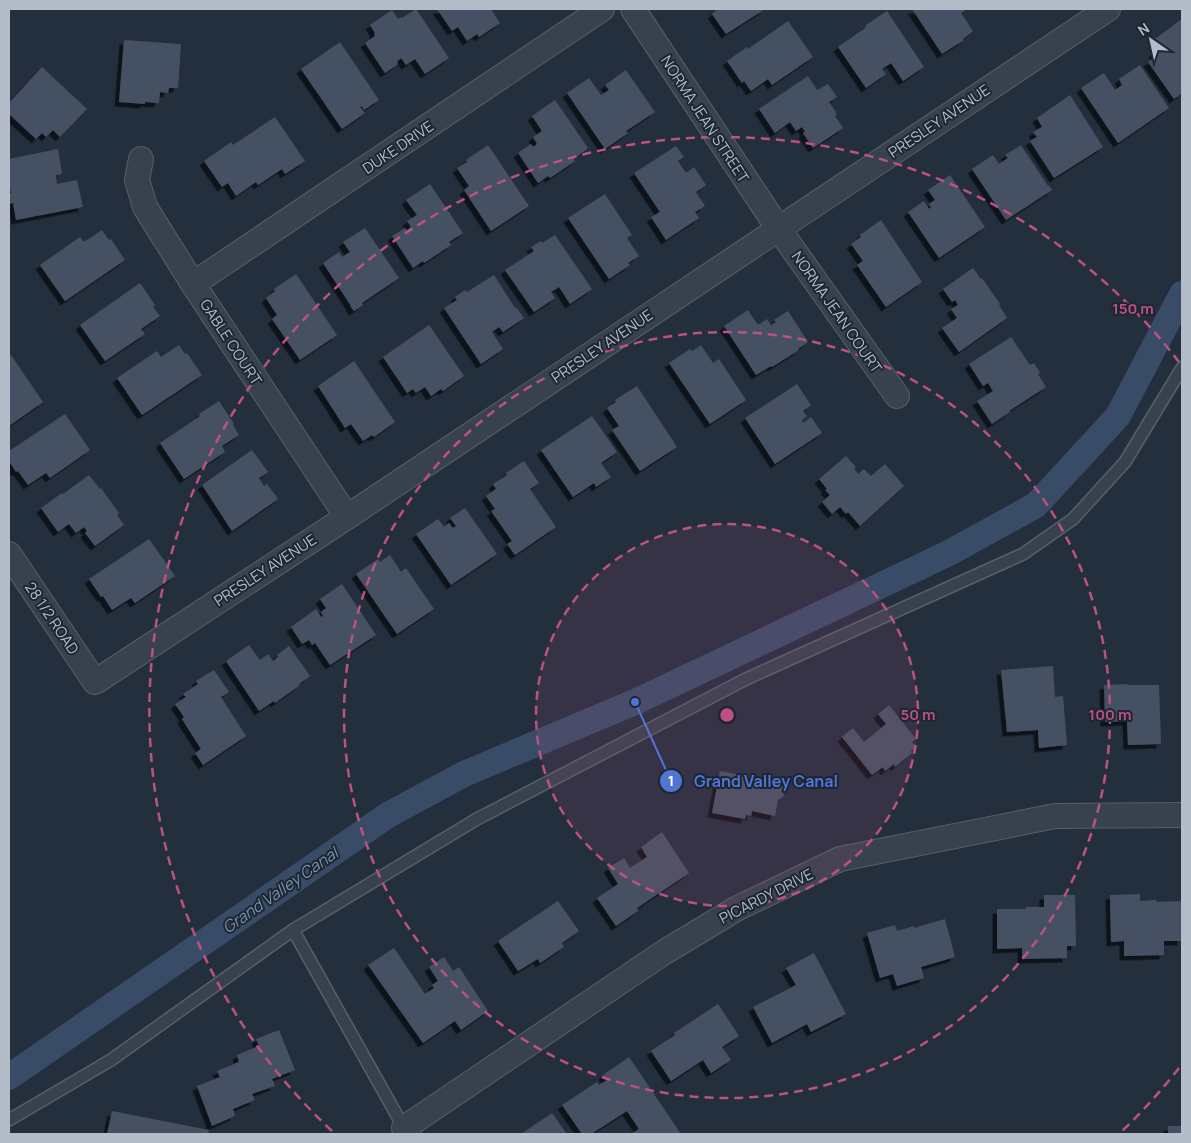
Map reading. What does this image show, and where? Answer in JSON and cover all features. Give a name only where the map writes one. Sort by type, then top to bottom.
[{"type":"street","name":"DUKE DRIVE","points":[[194,284],[602,9]]},
{"type":"street","name":"NORMA JEAN STREET","points":[[633,9],[778,228]]},
{"type":"street","name":"PRESLEY AVENUE","points":[[96,682],[347,517],[1108,9]]},
{"type":"street","name":"GABLE COURT","points":[[141,159],[137,180],[145,206],[347,517]]},
{"type":"street","name":"NORMA JEAN COURT","points":[[778,228],[897,396]]},
{"type":"street","name":"28 1/2 ROAD","points":[[9,554],[96,682]]},
{"type":"street","name":"PICARDY DRIVE","points":[[407,1131],[663,953],[736,908],[840,859],[1055,816],[1182,815]]},
{"type":"lane","points":[[9,1120],[111,1060],[293,930],[477,819],[746,679],[1023,554],[1073,519],[1125,462],[1182,368]]},
{"type":"lane","points":[[293,930],[407,1131]]},
{"type":"building","points":[[416,9],[449,58],[425,74],[415,59],[406,65],[401,58],[397,62],[398,64],[385,73],[365,43],[375,36],[370,25],[392,10],[398,19]]},
{"type":"building","points":[[437,9],[491,9],[500,23],[479,37],[477,34],[467,41],[458,27],[452,31]]},
{"type":"building","points":[[718,9],[765,9],[726,34],[712,14]]},
{"type":"building","points":[[912,9],[968,9],[961,13],[973,31],[964,40],[942,54]]},
{"type":"building","points":[[887,11],[924,67],[903,81],[891,63],[882,69],[886,74],[866,88],[838,47]]},
{"type":"building","points":[[1182,19],[1182,93],[1174,99],[1148,62],[1156,57],[1153,53],[1161,47],[1155,39]]},
{"type":"building","points":[[788,21],[813,57],[772,85],[768,79],[751,91],[744,81],[742,83],[727,61]]},
{"type":"building","points":[[124,40],[181,44],[178,88],[169,88],[168,93],[160,92],[159,103],[119,102]]},
{"type":"building","points":[[340,42],[379,100],[364,110],[362,106],[360,107],[365,113],[342,129],[301,69]]},
{"type":"building","points":[[1140,65],[1169,108],[1118,143],[1081,88],[1104,73],[1115,90],[1122,85],[1119,79]]},
{"type":"building","points":[[42,67],[87,109],[60,137],[53,130],[46,137],[42,133],[36,139],[9,114],[9,103]]},
{"type":"building","points":[[626,70],[655,112],[626,131],[628,133],[605,149],[567,93],[589,78],[601,95],[609,90],[605,85]]},
{"type":"building","points":[[808,76],[817,90],[828,84],[837,97],[829,102],[843,128],[813,148],[803,133],[805,132],[802,127],[796,131],[790,122],[775,133],[759,109]]},
{"type":"building","points":[[1070,95],[1103,147],[1054,178],[1030,141],[1037,137],[1033,132],[1042,127],[1037,118]]},
{"type":"building","points":[[555,100],[588,148],[574,159],[575,161],[550,178],[548,176],[538,183],[518,153],[531,144],[533,147],[537,144],[533,137],[542,131],[532,116]]},
{"type":"building","points":[[275,117],[305,161],[285,174],[282,169],[258,185],[256,182],[236,196],[228,183],[222,187],[204,161],[231,142],[233,145]]},
{"type":"building","points":[[488,145],[529,206],[491,231],[464,190],[469,186],[457,168]]},
{"type":"building","points":[[1021,145],[1052,190],[1006,220],[972,169],[993,155],[999,164],[1008,158],[1005,155]]},
{"type":"building","points":[[676,146],[684,157],[678,161],[686,173],[694,167],[706,185],[696,192],[705,206],[695,212],[699,218],[666,240],[651,217],[660,212],[634,173]]},
{"type":"building","points":[[58,149],[62,174],[56,175],[57,184],[77,180],[83,207],[16,220],[13,203],[10,204],[9,198],[9,193],[11,193],[9,159]]},
{"type":"building","points":[[950,175],[985,227],[939,258],[908,212],[924,201],[929,209],[931,207],[929,204],[935,200],[928,190]]},
{"type":"building","points":[[430,184],[463,233],[449,242],[451,245],[413,268],[392,236],[405,228],[407,230],[411,227],[407,221],[417,215],[406,200]]},
{"type":"building","points":[[605,194],[632,235],[627,238],[639,256],[628,263],[630,265],[609,279],[568,218]]},
{"type":"building","points":[[881,220],[922,282],[886,307],[857,265],[863,261],[851,244]]},
{"type":"building","points":[[365,228],[399,278],[362,303],[363,305],[354,311],[323,263],[339,252],[342,257],[350,252],[343,242]]},
{"type":"building","points":[[102,230],[109,240],[111,239],[125,260],[65,301],[40,265],[80,237],[84,242]]},
{"type":"building","points":[[555,235],[592,289],[570,304],[559,287],[551,292],[555,298],[534,312],[505,270],[534,251],[531,247]]},
{"type":"building","points":[[973,268],[1000,304],[1007,318],[959,352],[942,328],[957,318],[951,309],[958,305],[955,300],[952,302],[943,289]]},
{"type":"building","points":[[296,274],[337,335],[300,360],[272,319],[277,315],[266,298],[275,291],[274,289]]},
{"type":"building","points":[[494,275],[515,308],[524,318],[503,332],[499,327],[492,332],[503,349],[481,364],[444,308],[457,300],[455,297],[465,290],[467,292]]},
{"type":"building","points":[[140,283],[160,316],[141,329],[145,334],[105,361],[80,325]]},
{"type":"building","points":[[748,310],[758,325],[767,319],[771,325],[776,322],[774,320],[788,311],[808,342],[799,350],[756,375],[724,326]]},
{"type":"building","points":[[429,325],[464,376],[443,391],[441,389],[431,396],[425,387],[416,393],[413,389],[407,393],[383,357]]},
{"type":"building","points":[[1011,337],[1030,365],[1034,363],[1046,387],[992,424],[977,401],[993,391],[988,383],[983,386],[969,364]]},
{"type":"building","points":[[179,345],[202,375],[142,415],[117,378],[157,351],[161,357]]},
{"type":"building","points":[[701,345],[713,363],[719,359],[746,400],[710,424],[669,363],[690,349],[692,351]]},
{"type":"building","points":[[11,355],[43,402],[9,426],[9,356]]},
{"type":"building","points":[[354,361],[395,422],[374,437],[372,435],[363,441],[351,424],[345,428],[318,386]]},
{"type":"building","points":[[797,384],[811,405],[803,411],[807,416],[802,420],[803,423],[811,417],[822,433],[775,464],[745,418]]},
{"type":"building","points":[[637,386],[677,447],[640,471],[612,430],[619,426],[607,408],[616,402],[615,400]]},
{"type":"building","points":[[219,401],[239,435],[222,446],[225,452],[184,479],[160,443]]},
{"type":"building","points":[[65,414],[90,450],[50,478],[46,473],[28,485],[9,461],[9,451]]},
{"type":"building","points":[[592,416],[617,452],[601,463],[611,477],[596,487],[594,483],[573,497],[541,450]]},
{"type":"building","points":[[252,450],[268,472],[259,478],[264,486],[267,484],[278,499],[232,531],[202,485]]},
{"type":"building","points":[[846,456],[856,467],[854,468],[858,474],[864,469],[871,476],[885,464],[904,486],[860,526],[848,512],[846,514],[840,507],[832,514],[822,502],[830,495],[819,479]]},
{"type":"building","points":[[524,461],[539,483],[530,489],[556,527],[515,555],[507,544],[512,541],[491,511],[495,509],[486,496],[496,489],[493,484]]},
{"type":"building","points":[[89,475],[119,513],[117,515],[124,525],[95,546],[85,533],[87,531],[84,527],[76,533],[69,524],[58,532],[41,508]]},
{"type":"building","points":[[465,508],[497,554],[451,585],[416,534],[438,519],[444,527],[449,523],[453,528],[456,526],[450,518]]},
{"type":"building","points":[[149,539],[175,576],[135,603],[131,598],[112,610],[89,579]]},
{"type":"building","points":[[390,555],[401,572],[406,568],[434,609],[397,634],[356,574],[378,559],[380,562]]},
{"type":"building","points":[[342,584],[376,635],[330,665],[315,643],[312,645],[309,640],[302,644],[291,627],[316,609],[321,617],[323,616],[321,612],[326,608],[320,599]]},
{"type":"building","points":[[249,645],[260,660],[268,654],[273,661],[278,657],[277,655],[289,646],[310,676],[275,703],[274,701],[259,711],[226,661]]},
{"type":"building","points":[[1053,666],[1055,697],[1063,696],[1067,745],[1039,748],[1038,730],[1007,732],[1001,670]]},
{"type":"building","points":[[214,670],[229,692],[221,697],[246,736],[203,765],[195,753],[201,749],[175,704],[186,697],[183,694],[198,684],[196,681]]},
{"type":"building","points":[[1104,685],[1159,685],[1161,744],[1128,745],[1127,721],[1105,722]]},
{"type":"building","points":[[889,705],[916,739],[912,742],[916,747],[911,751],[912,753],[895,767],[894,764],[885,771],[883,767],[872,775],[842,737],[853,728],[864,742],[886,724],[878,714]]},
{"type":"building","points":[[720,771],[781,783],[785,790],[783,797],[778,800],[775,816],[752,811],[751,816],[746,815],[745,819],[712,813]]},
{"type":"building","points":[[662,832],[689,873],[637,908],[638,911],[616,926],[597,898],[618,884],[608,868],[624,858],[630,868],[647,857],[641,847]]},
{"type":"building","points":[[1140,894],[1140,901],[1182,901],[1182,941],[1164,941],[1164,955],[1124,956],[1124,941],[1111,942],[1110,895]]},
{"type":"building","points":[[1044,895],[1075,895],[1076,946],[1067,946],[1067,958],[1022,959],[1022,948],[997,949],[997,909],[1044,907]]},
{"type":"building","points":[[558,901],[579,931],[562,943],[564,947],[540,963],[538,959],[518,971],[498,941]]},
{"type":"building","points":[[945,919],[955,957],[921,967],[924,978],[897,986],[893,974],[880,978],[867,933],[895,925],[897,931],[914,926],[914,928]]},
{"type":"building","points":[[394,948],[425,994],[434,988],[432,985],[438,981],[429,967],[444,957],[453,971],[459,967],[488,1011],[461,1030],[455,1021],[423,1043],[368,965]]},
{"type":"building","points":[[814,953],[846,1014],[811,1032],[807,1024],[772,1043],[753,1007],[796,985],[786,968]]},
{"type":"building","points":[[718,1004],[739,1036],[722,1047],[731,1060],[711,1073],[703,1060],[671,1081],[651,1051],[675,1035],[674,1033]]},
{"type":"building","points":[[279,1030],[295,1070],[272,1079],[275,1086],[252,1094],[255,1100],[233,1109],[235,1116],[212,1126],[197,1086],[220,1077],[217,1071],[239,1062],[237,1055],[259,1046],[256,1039]]},
{"type":"building","points":[[629,1057],[681,1134],[631,1134],[639,1129],[627,1111],[591,1134],[582,1134],[562,1105],[597,1082],[599,1085],[607,1080],[603,1075]]},
{"type":"building","points":[[112,1111],[209,1130],[208,1134],[107,1134]]},
{"type":"building","points":[[552,1113],[567,1134],[521,1134]]},
{"type":"building","points":[[1168,1126],[1182,1126],[1182,1134],[1168,1134]]},
{"type":"waterway","name":"Grand Valley Canal","points":[[9,1077],[388,815],[464,774],[635,702],[949,553],[1036,505],[1118,416],[1182,294]]},
{"type":"place","name":"Grand Valley Canal","points":[[635,702]]}]
